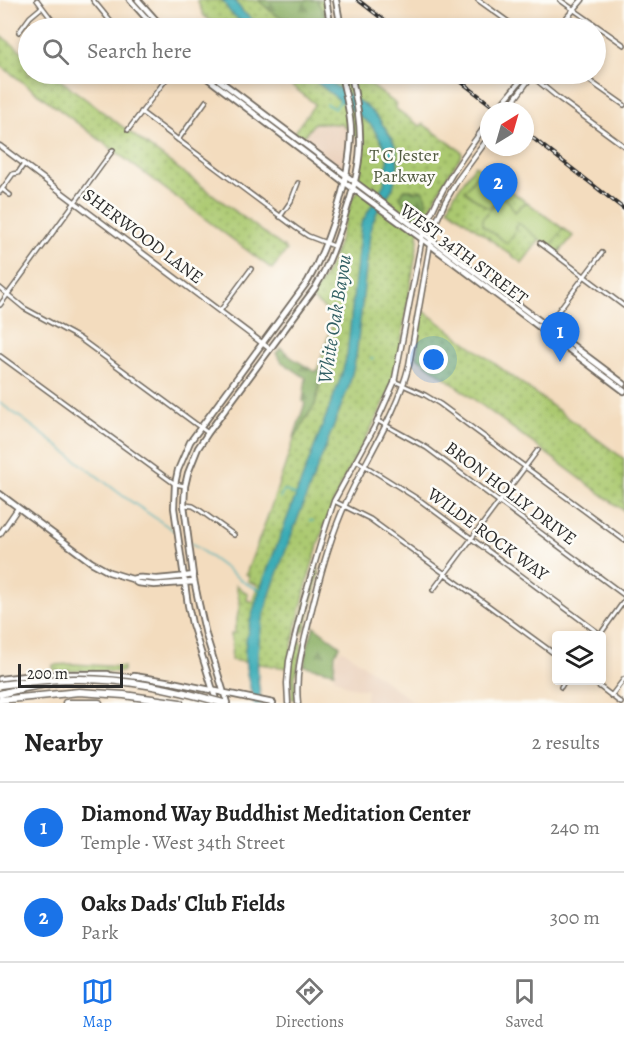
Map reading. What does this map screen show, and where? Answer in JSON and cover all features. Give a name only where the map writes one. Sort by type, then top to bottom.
[{"type":"highway","points":[[0,694],[78,678],[137,676]]},
{"type":"highway","points":[[0,685],[74,679],[136,683],[225,703]]},
{"type":"highway","points":[[0,699],[79,692],[124,695],[180,703]]},
{"type":"highway","points":[[66,703],[99,703]]},
{"type":"main road","points":[[130,0],[149,18]]},
{"type":"main road","points":[[138,0],[150,18]]},
{"type":"main road","points":[[326,0],[329,18]]},
{"type":"main road","points":[[336,0],[339,18]]},
{"type":"main road","name":"WEST 34TH STREET","points":[[215,84],[344,182],[354,186]]},
{"type":"main road","name":"WEST 34TH STREET","points":[[224,84],[345,176],[354,186],[584,354],[620,383],[624,391]]},
{"type":"main road","points":[[217,703],[188,605],[174,508],[175,484],[183,456],[200,428],[308,281],[327,243],[350,157],[351,132],[343,84]]},
{"type":"main road","points":[[225,703],[194,582],[184,505],[185,486],[198,448],[315,288],[336,246],[354,186],[360,147],[360,122],[353,84]]},
{"type":"main road","points":[[351,132],[360,131]]},
{"type":"main road","name":"WEST 34TH STREET","points":[[479,278],[580,359],[620,383]]},
{"type":"main road","points":[[580,359],[584,354]]},
{"type":"main road","points":[[0,494],[91,562],[109,572],[132,579],[137,583],[154,585],[194,582]]},
{"type":"main road","points":[[132,579],[193,575]]},
{"type":"main road","points":[[196,638],[206,635]]},
{"type":"main road","points":[[0,679],[70,673],[137,676],[273,703]]},
{"type":"main road","points":[[199,688],[207,695],[211,703]]},
{"type":"street","points":[[37,0],[50,18]]},
{"type":"street","points":[[93,0],[108,18]]},
{"type":"street","points":[[478,0],[503,18]]},
{"type":"street","points":[[560,0],[586,18]]},
{"type":"street","points":[[570,18],[582,0]]},
{"type":"street","points":[[29,18],[42,7]]},
{"type":"street","points":[[567,18],[575,10]]},
{"type":"street","points":[[606,32],[624,45]]},
{"type":"street","points":[[128,130],[161,84]]},
{"type":"street","points":[[504,102],[521,84]]},
{"type":"street","points":[[512,102],[524,84]]},
{"type":"street","points":[[542,84],[624,146]]},
{"type":"street","points":[[594,84],[624,105]]},
{"type":"street","points":[[178,140],[207,101]]},
{"type":"street","points":[[141,112],[280,217],[308,236],[336,246]]},
{"type":"street","points":[[288,703],[288,672],[314,563],[334,501],[378,421],[394,381],[422,236],[436,201],[450,176],[480,134]]},
{"type":"street","name":"SHERWOOD LANE","points":[[0,146],[270,349]]},
{"type":"street","points":[[298,703],[297,678],[323,566],[345,506],[386,426],[404,384],[437,220],[457,181],[480,149]]},
{"type":"street","points":[[0,305],[113,150]]},
{"type":"street","points":[[10,195],[1,190],[24,164]]},
{"type":"street","points":[[450,176],[457,181]]},
{"type":"street","points":[[280,217],[291,201],[298,183]]},
{"type":"street","points":[[540,243],[624,306]]},
{"type":"street","points":[[543,331],[602,253]]},
{"type":"street","points":[[220,311],[251,269]]},
{"type":"street","points":[[0,288],[37,316],[79,338],[208,433]]},
{"type":"street","points":[[408,312],[418,314]]},
{"type":"street","points":[[0,356],[175,484],[185,486]]},
{"type":"street","points":[[394,381],[440,404],[624,540]]},
{"type":"street","name":"BRON HOLLY DRIVE","points":[[378,421],[428,448],[624,595]]},
{"type":"street","points":[[433,590],[538,450]]},
{"type":"street","name":"WILDE ROCK WAY","points":[[356,460],[421,501],[594,631]]},
{"type":"street","points":[[334,501],[370,519],[552,652]]},
{"type":"street","points":[[184,505],[194,506],[234,535]]},
{"type":"street","points":[[0,534],[18,508]]},
{"type":"street","points":[[314,563],[323,566]]},
{"type":"street","points":[[602,631],[624,601]]},
{"type":"street","points":[[295,636],[305,638]]},
{"type":"street","points":[[611,696],[624,679]]},
{"type":"street","points":[[596,685],[621,703]]},
{"type":"shaded area","points":[[314,123],[341,124],[349,130],[348,152],[344,169],[302,140]]},
{"type":"shaded area","points":[[342,649],[415,703],[365,703],[367,690],[347,686],[333,676],[337,655]]},
{"type":"green space","points":[[197,0],[324,0],[327,18],[207,18]]},
{"type":"green space","points":[[258,0],[317,0],[326,18],[282,18]]},
{"type":"green space","points":[[0,35],[18,48],[18,78],[0,65]]},
{"type":"green space","points":[[25,84],[65,84],[287,250],[272,269]]},
{"type":"green space","name":"T C Jester Parkway","points":[[290,84],[370,84],[396,104],[395,108],[420,126],[423,124],[461,151],[462,155],[443,183],[419,232],[401,346],[394,375],[377,418],[341,485],[323,530],[309,575],[287,668],[231,660],[231,634],[234,633],[240,604],[236,585],[248,594],[247,600],[252,602],[258,585],[248,581],[249,576],[246,574],[335,317],[311,298],[333,259],[359,183],[362,141],[341,124],[314,123],[303,138],[294,132],[315,104]]},
{"type":"green space","points":[[475,165],[573,236],[559,253],[540,239],[522,263],[448,208],[454,195]]},
{"type":"green space","points":[[485,172],[506,189],[490,207],[486,207],[465,191],[478,173]]},
{"type":"green space","points":[[405,189],[415,192],[424,191],[427,207],[424,216],[420,214],[415,218],[414,214],[406,209],[400,198]]},
{"type":"green space","points":[[501,198],[509,202],[515,212],[528,203],[563,229],[552,245],[550,247],[517,222],[514,234],[507,243],[482,225],[482,219]]},
{"type":"green space","points":[[421,309],[624,459],[624,511],[417,357]]},
{"type":"green space","points":[[281,348],[292,358],[315,372],[320,370],[322,372],[315,405],[294,437],[305,403],[303,401],[306,378],[282,362],[276,353]]},
{"type":"green space","points":[[318,568],[319,572],[305,629],[302,633],[301,621],[314,573]]},
{"type":"green space","points":[[314,626],[340,646],[335,654],[334,672],[304,666]]},
{"type":"green space","points":[[300,640],[302,646],[295,678],[296,699],[292,699],[293,659],[296,645]]},
{"type":"green space","points":[[53,665],[123,667],[123,671],[56,671],[53,669]]},
{"type":"water","points":[[222,0],[234,0],[250,18],[237,18]]},
{"type":"water","points":[[319,84],[333,84],[365,105],[379,119],[396,148],[398,165],[393,188],[378,210],[371,226],[356,357],[349,386],[281,563],[266,609],[258,655],[258,679],[262,703],[254,703],[245,658],[250,622],[259,592],[341,377],[347,355],[361,224],[384,184],[388,161],[385,147],[371,125]]},
{"type":"waterway","points":[[326,104],[335,109],[341,99]]},
{"type":"waterway","points":[[0,403],[123,496],[176,532]]},
{"type":"waterway","points":[[280,498],[284,490],[297,496]]},
{"type":"waterway","points":[[190,542],[245,583],[260,590]]},
{"type":"railway","points":[[358,0],[381,18]]},
{"type":"railway","points":[[464,84],[487,102]]},
{"type":"railway","points":[[534,139],[624,209]]},
{"type":"place","name":"Oaks Dads' Club Fields","points":[[498,213]]},
{"type":"place","name":"Diamond Way Buddhist Meditation Center","points":[[560,362]]},
{"type":"water label","name":"White Oak Bayou","points":[[334,319]]}]
